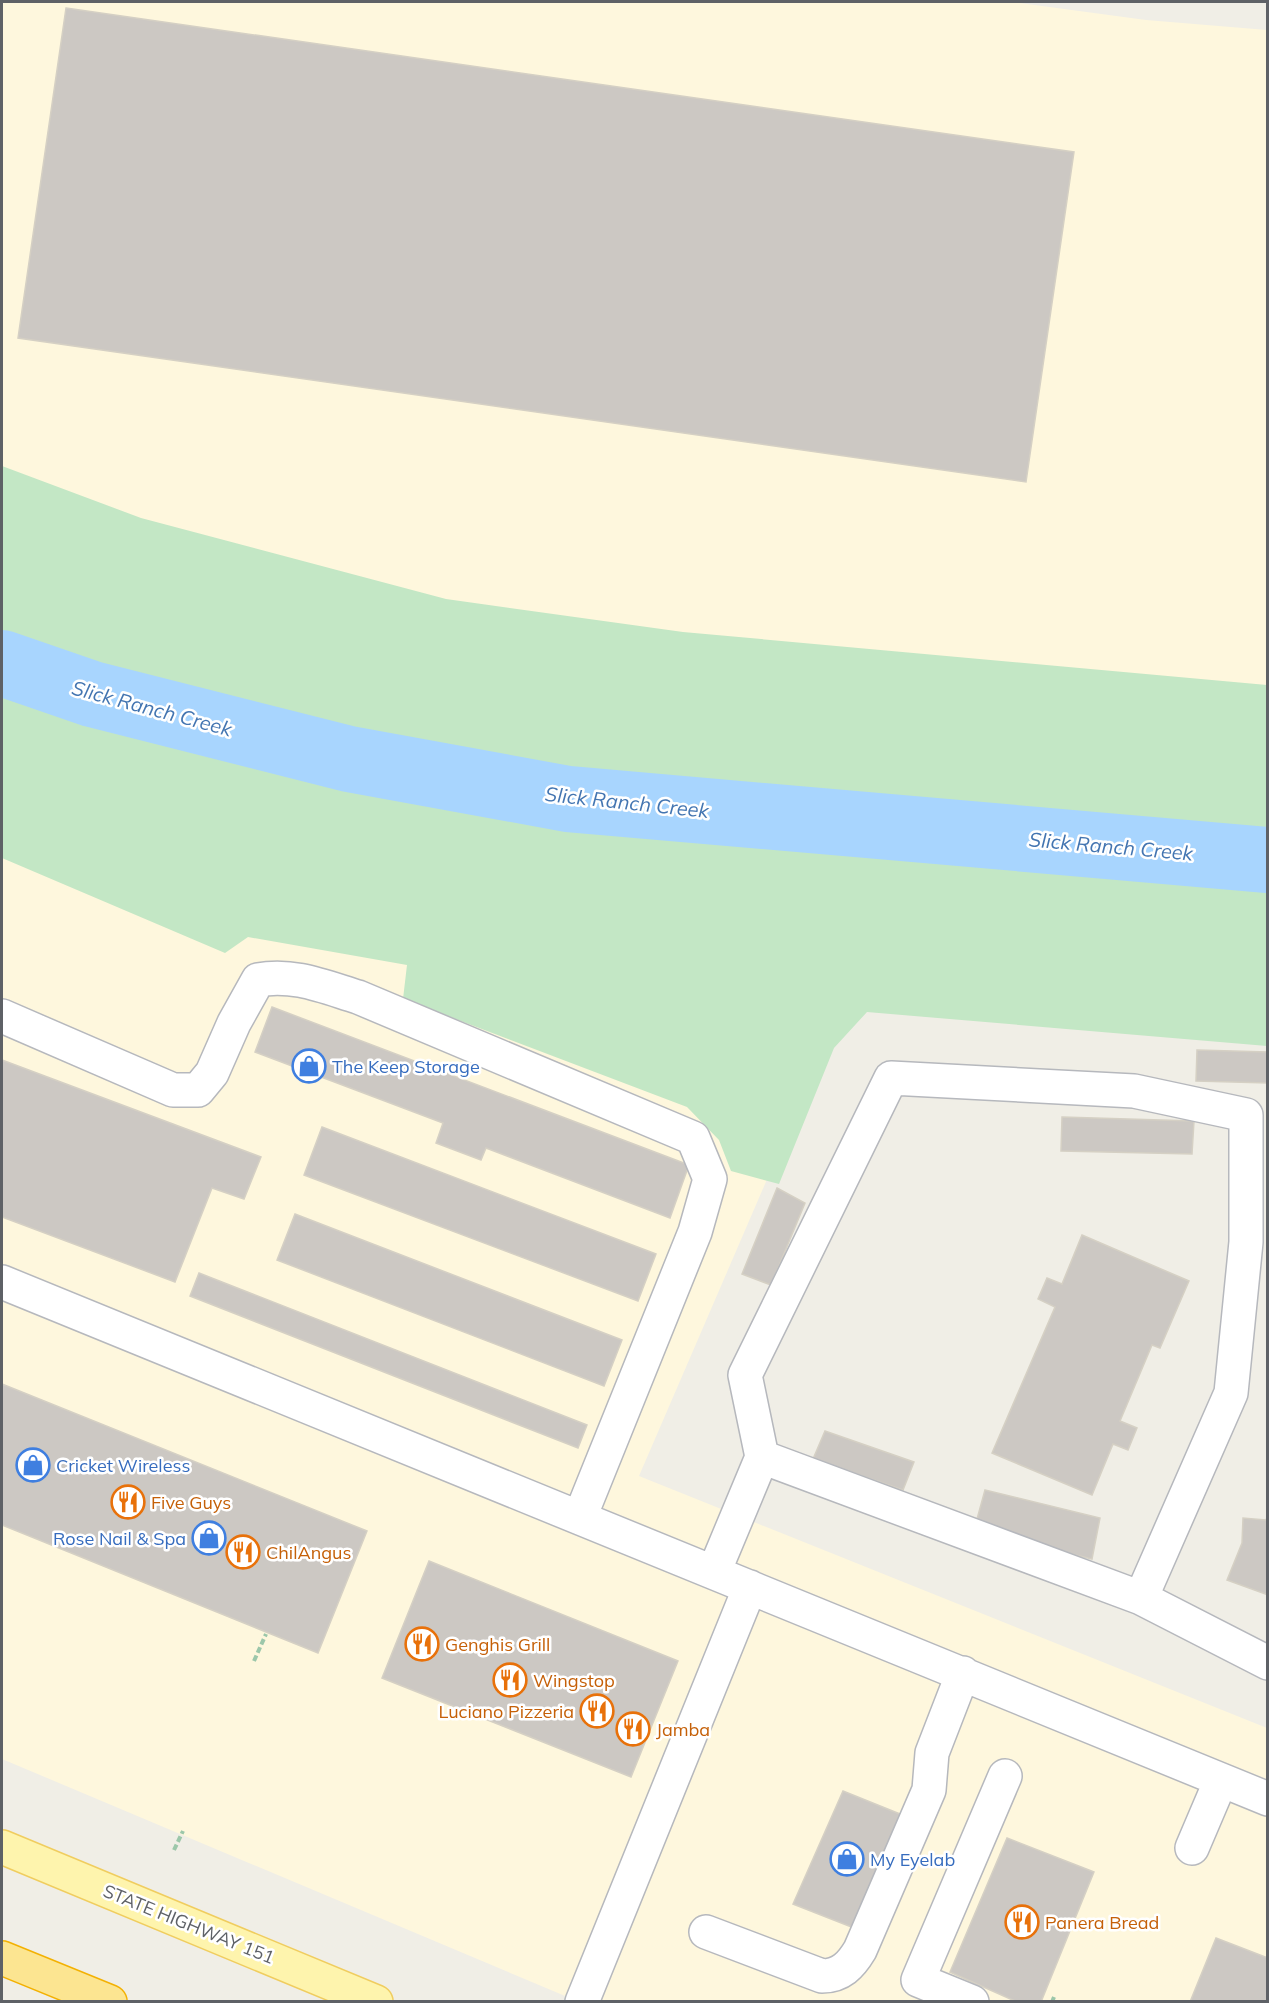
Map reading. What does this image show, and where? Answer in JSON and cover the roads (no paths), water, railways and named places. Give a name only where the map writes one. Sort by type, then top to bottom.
[{"type":"highway","points":[[2,1958],[110,2001]]},
{"type":"main road","name":"STATE HIGHWAY 151","points":[[2,1847],[376,2001]]},
{"type":"lane","points":[[2,1016],[173,1090],[198,1090],[212,1073],[234,1023],[258,981],[278,976],[312,982],[358,997],[693,1138],[710,1179],[695,1232],[580,1517]]},
{"type":"lane","points":[[714,1572],[762,1457],[745,1375],[891,1078],[1134,1092],[1246,1115],[1246,1242],[1231,1393],[1141,1598]]},
{"type":"lane","points":[[2,1282],[1268,1799]]},
{"type":"lane","points":[[762,1457],[1141,1598],[1268,1663]]},
{"type":"lane","points":[[582,2001],[750,1587]]},
{"type":"lane","points":[[705,1932],[822,1976],[839,1973],[848,1967],[860,1950],[929,1790],[932,1753],[963,1673]]},
{"type":"lane","points":[[972,2001],[913,1990],[1005,1776]]},
{"type":"lane","points":[[1192,1848],[1221,1780]]},
{"type":"waterway","name":"Slick Ranch Creek","points":[[2,663],[92,694],[349,759],[568,799],[1268,860]]},
{"type":"place","name":"The Keep Storage","points":[[309,1066]]},
{"type":"place","name":"Cricket Wireless","points":[[33,1465]]},
{"type":"place","name":"Five Guys","points":[[128,1502]]},
{"type":"place","name":"Rose Nail & Spa","points":[[209,1538]]},
{"type":"place","name":"ChilAngus","points":[[243,1552]]},
{"type":"place","name":"Genghis Grill","points":[[422,1644]]},
{"type":"place","name":"Wingstop","points":[[510,1680]]},
{"type":"place","name":"Luciano Pizzeria","points":[[597,1711]]},
{"type":"place","name":"Jamba","points":[[633,1729]]},
{"type":"place","name":"My Eyelab","points":[[847,1859]]},
{"type":"place","name":"Panera Bread","points":[[1022,1922]]}]
